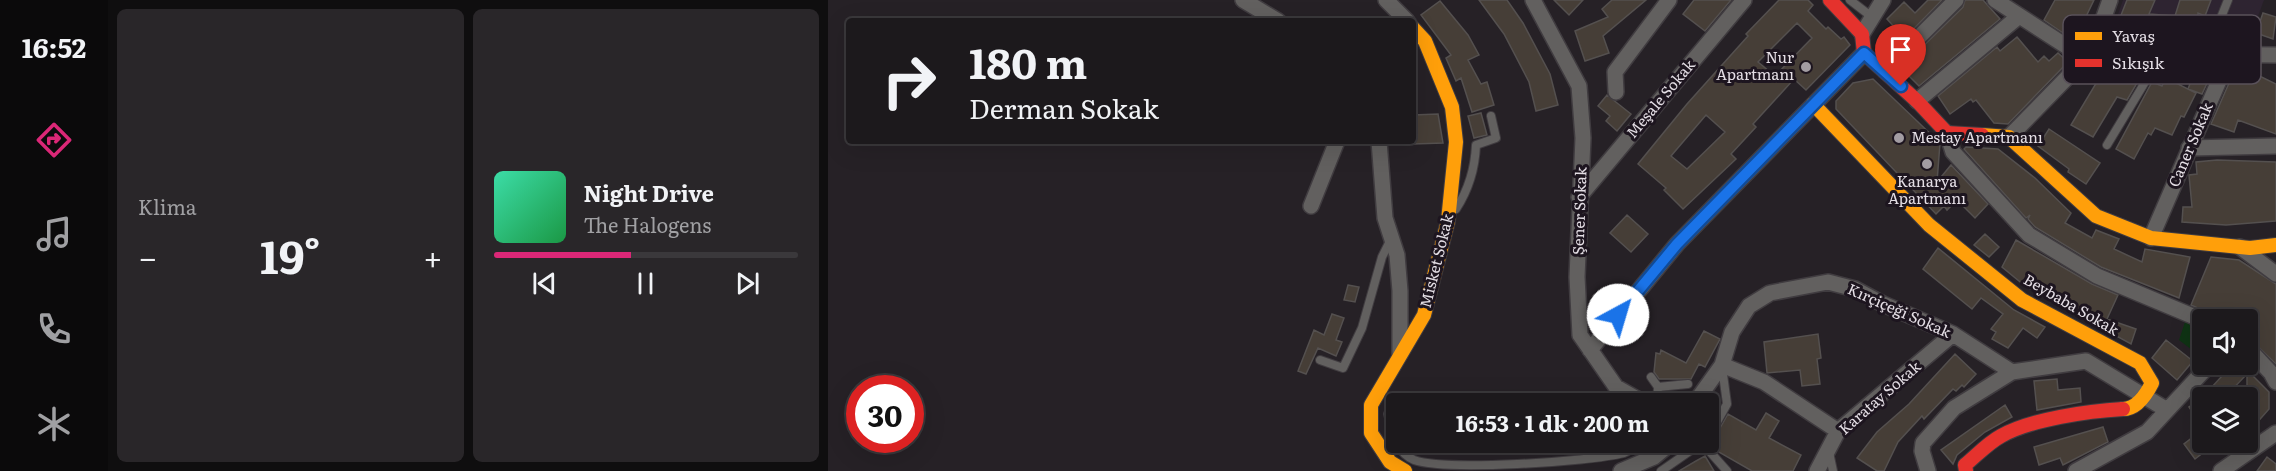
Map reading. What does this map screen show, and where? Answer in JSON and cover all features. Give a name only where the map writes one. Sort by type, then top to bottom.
[{"type":"street","points":[[1242,0],[1273,18]]},
{"type":"street","points":[[1386,0],[1404,18]]},
{"type":"street","name":"Şener Sokak","points":[[1533,0],[1579,86],[1583,138],[1579,197],[1580,335],[1616,387],[1627,393]]},
{"type":"street","points":[[1616,92],[1615,72],[1669,0]]},
{"type":"street","name":"Meşale Sokak","points":[[1579,197],[1744,0]]},
{"type":"street","points":[[1830,0],[1862,34]]},
{"type":"street","points":[[1882,0],[1862,34],[1864,53],[1917,101],[1947,133],[1953,152],[2029,235],[2097,276],[2192,316]]},
{"type":"street","points":[[1885,71],[1956,0]]},
{"type":"street","points":[[1995,0],[2063,44]]},
{"type":"street","points":[[2105,15],[2110,0]]},
{"type":"street","points":[[1917,101],[2018,17]]},
{"type":"street","name":"Misket Sokak","points":[[1400,354],[1424,315],[1449,221],[1456,142],[1452,107],[1425,41],[1416,31]]},
{"type":"street","points":[[1590,350],[1677,244],[1864,53]]},
{"type":"street","points":[[2261,54],[2276,55]]},
{"type":"street","points":[[2009,137],[2063,82]]},
{"type":"street","name":"Caner Sokak","points":[[2151,237],[2217,84]]},
{"type":"street","name":"Beybaba Sokak","points":[[1813,104],[1929,225],[2013,292],[2140,363],[2152,382],[2145,396]]},
{"type":"street","points":[[1947,133],[2009,137],[2073,187],[2096,216],[2151,237],[2240,247],[2276,245]]},
{"type":"street","points":[[1311,206],[1336,144]]},
{"type":"street","points":[[1379,144],[1385,218],[1397,255],[1401,291],[1400,354],[1371,405],[1371,433],[1390,462],[1405,471]]},
{"type":"street","points":[[2189,148],[2276,146]]},
{"type":"street","points":[[2240,247],[2276,274]]},
{"type":"street","name":"Kırçiçeği Sokak","points":[[1703,393],[1722,365],[1732,332],[1749,306],[1770,293],[1828,282],[1855,289],[1883,304],[1953,334],[2012,372]]},
{"type":"street","name":"Karatay Sokak","points":[[1817,471],[1829,452],[1838,430],[1953,334]]},
{"type":"street","points":[[2258,359],[2276,382]]},
{"type":"street","points":[[1928,471],[1922,451],[1923,442],[1954,408],[2012,372],[2086,361],[2167,410]]},
{"type":"street","points":[[1722,365],[1764,382],[1838,430]]},
{"type":"street","points":[[2076,471],[2147,432],[2200,375]]},
{"type":"street","points":[[1966,471],[1965,465],[2003,434],[2115,409],[2130,409],[2145,396]]},
{"type":"street","points":[[2221,471],[2274,434],[2276,418]]},
{"type":"street","points":[[1621,471],[1659,453]]},
{"type":"lane","points":[[1850,0],[1872,17]]},
{"type":"lane","points":[[2222,15],[2228,0]]},
{"type":"lane","points":[[2107,145],[2144,84]]},
{"type":"lane","points":[[1449,221],[1464,196],[1475,167],[1476,145],[1496,138],[1491,116]]},
{"type":"lane","points":[[1320,360],[1343,368],[1362,328],[1382,256],[1392,239]]},
{"type":"lane","points":[[1719,417],[1727,404],[1722,365]]},
{"type":"lane","points":[[1651,377],[1658,387],[1658,393]]},
{"type":"lane","points":[[1658,387],[1688,384]]},
{"type":"lane","points":[[1829,452],[1833,471]]},
{"type":"lane","points":[[1406,453],[1413,459],[1448,465],[1569,462],[1621,453]]},
{"type":"lane","points":[[1661,471],[1687,453]]},
{"type":"lane","points":[[1714,453],[1727,471]]},
{"type":"shaded area","points":[[2123,0],[2264,0],[2258,15],[2118,15]]},
{"type":"green space","points":[[2185,322],[2192,326],[2192,350],[2179,340]]},
{"type":"building","points":[[1479,0],[1507,0],[1523,23],[1550,74],[1558,105],[1536,111],[1529,82],[1504,34]]},
{"type":"building","points":[[1554,0],[1583,0],[1569,15]]},
{"type":"building","points":[[1612,0],[1646,0],[1603,36],[1609,53],[1585,61],[1575,31],[1608,17],[1602,9]]},
{"type":"building","points":[[1694,0],[1731,0],[1705,31],[1683,14]]},
{"type":"building","points":[[1779,0],[1808,0],[1813,5],[1808,11],[1826,29],[1828,27],[1841,39],[1844,37],[1850,45],[1806,90],[1794,79],[1753,124],[1756,127],[1731,154],[1736,159],[1683,209],[1664,190],[1666,188],[1638,164],[1687,104],[1748,36],[1746,34]],"holes":[[[1797,23],[1812,38],[1775,76],[1758,62]],[[1706,115],[1725,132],[1687,169],[1671,156]]]},
{"type":"building","points":[[1928,0],[1942,0],[1888,55],[1880,47],[1897,30],[1887,19],[1904,2],[1915,13]]},
{"type":"building","points":[[1965,0],[1983,0],[2000,19],[1919,86],[1901,68],[1963,7]]},
{"type":"building","points":[[2055,0],[2094,0],[2087,15],[2063,15],[2063,33],[2044,20]]},
{"type":"building","points":[[2127,0],[2155,0],[2149,14],[2162,15],[2121,15]]},
{"type":"building","points":[[2180,0],[2211,0],[2205,15],[2198,13],[2198,15],[2175,15]]},
{"type":"building","points":[[1440,1],[1468,35],[1479,55],[1468,60],[1481,84],[1487,82],[1494,105],[1472,112],[1461,78],[1456,81],[1446,58],[1451,55],[1421,15]]},
{"type":"building","points":[[2263,13],[2276,17],[2273,39],[2261,35]]},
{"type":"building","points":[[2017,37],[2038,62],[2044,56],[2049,61],[2058,53],[2063,58],[2063,67],[2008,124],[1994,123],[1976,100],[1973,102],[1971,99],[1950,114],[1938,96],[1997,47],[2000,51]]},
{"type":"building","points":[[2261,77],[2276,84],[2276,134],[2238,120],[2234,132],[2211,124],[2229,84],[2261,84]]},
{"type":"building","points":[[1873,79],[1940,143],[1937,182],[1951,165],[1988,204],[1975,218],[1957,200],[1947,210],[1944,206],[1936,214],[1836,109],[1836,101],[1853,83]]},
{"type":"building","points":[[2096,84],[2136,84],[2127,100],[2117,97],[2093,137],[2071,125]]},
{"type":"building","points":[[2151,84],[2162,86],[2163,84],[2178,84],[2196,93],[2172,135],[2155,128],[2151,135],[2148,133],[2134,159],[2116,149]]},
{"type":"building","points":[[2190,84],[2207,84],[2202,94],[2188,89]]},
{"type":"building","points":[[1607,95],[1631,114],[1617,131],[1606,121],[1610,116],[1598,106]]},
{"type":"building","points":[[1481,113],[1487,135],[1474,138],[1468,116]]},
{"type":"building","points":[[1438,114],[1443,143],[1416,144],[1416,115]]},
{"type":"building","points":[[2049,129],[2100,163],[2086,184],[2038,146]]},
{"type":"building","points":[[1966,147],[1998,149],[2035,178],[2071,213],[2065,223],[2092,238],[2096,230],[2119,239],[2114,249],[2142,262],[2145,249],[2190,257],[2179,298],[2101,267],[2035,227],[2028,219],[2030,215],[2026,218],[1964,149]]},
{"type":"building","points":[[2217,160],[2276,162],[2276,221],[2226,225],[2182,222],[2183,207],[2192,207],[2189,175],[2197,174],[2196,162]]},
{"type":"building","points":[[1627,215],[1648,234],[1631,252],[1610,233]]},
{"type":"building","points":[[1985,234],[1999,247],[1989,257],[1974,245]]},
{"type":"building","points":[[2016,240],[2092,284],[2118,295],[2107,319],[2136,329],[2131,344],[2025,286],[2002,267]]},
{"type":"building","points":[[1938,248],[2014,310],[2045,327],[2037,338],[2023,328],[2008,348],[1992,339],[1996,332],[1991,329],[2003,314],[1981,298],[1972,309],[1923,269]]},
{"type":"building","points":[[2211,257],[2239,260],[2276,284],[2276,364],[2258,347],[2258,309],[2200,309],[2191,305]]},
{"type":"building","points":[[1348,285],[1359,287],[1355,302],[1344,300]]},
{"type":"building","points":[[1332,314],[1344,318],[1336,340],[1342,342],[1336,356],[1318,348],[1306,374],[1298,371],[1314,330],[1324,335]]},
{"type":"building","points":[[1704,331],[1720,339],[1705,367],[1699,364],[1691,379],[1659,379],[1654,372],[1656,353],[1660,354],[1661,350],[1686,363]]},
{"type":"building","points":[[1818,334],[1821,358],[1817,359],[1820,384],[1802,386],[1800,370],[1767,373],[1764,342]]},
{"type":"building","points":[[2166,340],[2192,362],[2177,380],[2152,358]]},
{"type":"building","points":[[1955,354],[1976,374],[1964,387],[1962,385],[1956,391],[1953,389],[1924,419],[1922,416],[1898,442],[1884,471],[1877,471],[1857,458],[1877,432],[1909,404]]},
{"type":"building","points":[[2223,375],[2246,375],[2235,387],[2212,387]]},
{"type":"building","points":[[2247,375],[2252,375],[2269,392],[2269,409],[2258,422],[2258,387],[2247,387]]},
{"type":"building","points":[[2057,379],[2058,390],[2080,388],[2081,402],[2037,410],[2034,381]]},
{"type":"building","points":[[2005,405],[2012,417],[1985,432],[1957,455],[1953,464],[1941,450]]},
{"type":"building","points":[[1766,413],[1779,421],[1769,438],[1801,455],[1793,471],[1752,471],[1719,452],[1719,430],[1728,414],[1756,430]]},
{"type":"building","points":[[2103,427],[2108,442],[2063,465],[2060,458],[2039,465],[2034,447]]},
{"type":"building","points":[[2192,438],[2192,453],[2203,453],[2195,459],[2184,444]]},
{"type":"building","points":[[1705,456],[1714,471],[1679,471],[1696,461]]},
{"type":"building","points":[[2267,457],[2276,464],[2276,471],[2257,471]]},
{"type":"traffic: slow","points":[[1405,471],[1390,462],[1371,433],[1371,405],[1424,315],[1448,221],[1456,142],[1452,107],[1425,41],[1416,31]]},
{"type":"traffic: slow","points":[[1813,104],[1929,225],[2022,300],[2140,363],[2152,383],[2137,404],[2123,409]]},
{"type":"traffic: slow","points":[[1982,135],[2009,137],[2096,216],[2151,238],[2250,248],[2276,245]]},
{"type":"traffic: jam","points":[[1830,0],[1862,34],[1864,53],[1917,101],[1947,133],[1982,135]]},
{"type":"traffic: jam","points":[[1966,471],[1965,465],[1983,449],[2013,430],[2060,417],[2123,409]]},
{"type":"place","name":"Nur Apartmanı","points":[[1806,67]]},
{"type":"place","name":"Mestay Apartmanı","points":[[1899,138]]},
{"type":"place","name":"Kanarya Apartmanı","points":[[1927,164]]},
{"type":"route","points":[[1618,315],[1677,244],[1864,53],[1901,86]]}]
